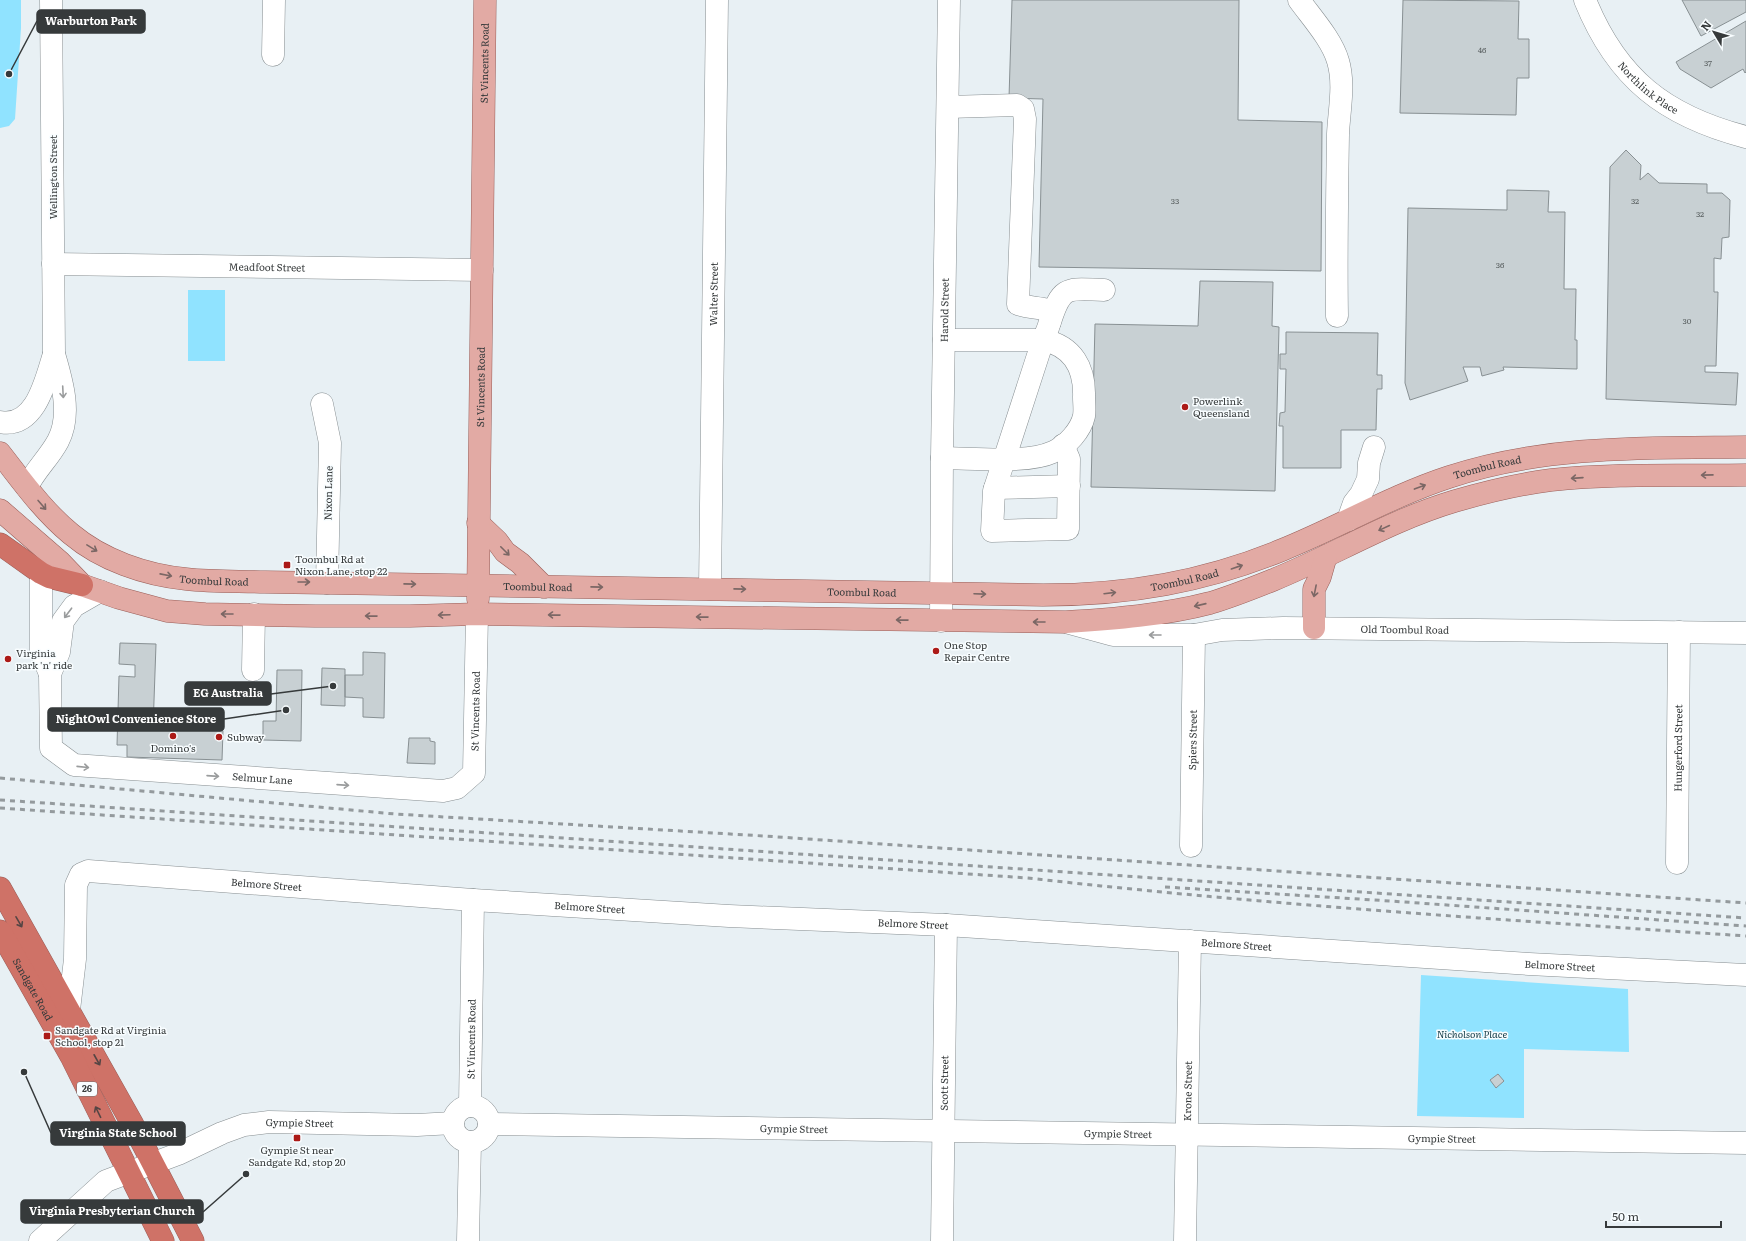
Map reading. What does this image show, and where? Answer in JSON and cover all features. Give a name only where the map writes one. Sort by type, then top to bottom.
[{"type":"highway","points":[[0,544],[49,577],[100,591]]},
{"type":"highway","name":"Sandgate Road","points":[[0,888],[154,1163],[193,1241]]},
{"type":"highway","name":"Sandgate Road","points":[[0,931],[71,1056],[163,1241]]},
{"type":"main road","name":"St Vincents Road","points":[[477,614],[485,0]]},
{"type":"main road","name":"Toombul Road","points":[[0,453],[48,511],[71,534],[96,551],[129,566],[143,571],[185,579],[544,587],[1074,595],[1102,594],[1164,586],[1227,570],[1254,561],[1315,536],[1394,498],[1450,476],[1543,454],[1606,449],[1746,447]]},
{"type":"main road","points":[[0,510],[60,562],[100,591],[167,611],[205,614],[410,616],[477,614],[1066,622],[1100,620],[1163,612],[1210,602],[1272,581],[1399,521],[1428,510],[1518,486],[1551,480],[1584,478],[1746,475]]},
{"type":"main road","points":[[478,523],[497,541],[505,552],[520,563],[544,587]]},
{"type":"main road","points":[[1314,628],[1314,589],[1320,577],[1326,556]]},
{"type":"main road","points":[[100,591],[129,566]]},
{"type":"street","name":"Wellington Street","points":[[27,487],[38,467],[58,441],[63,427],[64,414],[63,384],[54,354],[51,0]]},
{"type":"street","points":[[273,55],[274,0]]},
{"type":"street","name":"Walter Street","points":[[710,589],[717,0]]},
{"type":"street","name":"Harold Street","points":[[941,621],[949,0]]},
{"type":"street","points":[[1299,0],[1330,44],[1338,61],[1341,84],[1337,213],[1337,316]]},
{"type":"street","name":"Northlink Place","points":[[1585,0],[1594,23],[1607,46],[1621,65],[1636,81],[1656,98],[1682,114],[1705,125],[1746,137]]},
{"type":"street","points":[[942,458],[1004,459],[1039,456],[1054,452],[1073,437],[1084,416],[1085,382],[1079,365],[1071,355],[1053,342],[1047,331],[1048,310],[1041,308],[1028,308],[1018,304],[1025,119],[1023,109],[1017,105],[948,107]]},
{"type":"street","name":"Meadfoot Street","points":[[53,264],[482,270]]},
{"type":"street","points":[[1063,445],[1069,459],[1068,529],[992,531],[995,488],[1054,307],[1065,292],[1072,289],[1104,290]]},
{"type":"street","points":[[944,340],[1047,331]]},
{"type":"street","name":"Wellington Street","points":[[0,422],[10,423],[16,421],[30,410],[42,393],[54,354]]},
{"type":"street","name":"Nixon Lane","points":[[322,404],[330,443],[327,582]]},
{"type":"street","points":[[1348,520],[1354,503],[1361,494],[1368,479],[1369,463],[1374,447]]},
{"type":"street","points":[[1368,479],[1374,486],[1394,498]]},
{"type":"street","points":[[995,488],[1069,486]]},
{"type":"street","points":[[41,573],[41,652],[50,674]]},
{"type":"street","points":[[50,674],[59,652],[63,621],[74,606],[100,591]]},
{"type":"street","points":[[241,660],[253,670],[254,614]]},
{"type":"street","name":"St Vincents Road","points":[[474,774],[477,614]]},
{"type":"street","name":"Old Toombul Road","points":[[1066,622],[1113,635],[1194,635],[1222,630],[1314,628],[1746,634]]},
{"type":"street","name":"Hungerford Street","points":[[1677,863],[1679,632]]},
{"type":"street","name":"Spiers Street","points":[[1191,846],[1194,635]]},
{"type":"street","name":"Selmur Lane","points":[[50,674],[51,748],[69,762],[80,767],[443,792],[457,788],[474,774]]},
{"type":"street","name":"Belmore Street","points":[[80,874],[83,872],[95,871],[473,900],[729,916],[946,925],[1529,964],[1746,975]]},
{"type":"street","name":"Sandgate Road","points":[[69,1010],[75,959],[76,885],[80,874]]},
{"type":"street","name":"St Vincents Road","points":[[470,1106],[473,900]]},
{"type":"street","name":"Scott Street","points":[[942,1241],[946,925]]},
{"type":"street","name":"Krone Street","points":[[1185,1241],[1190,941]]},
{"type":"street","points":[[470,1106],[481,1109],[485,1113],[489,1124],[485,1135],[476,1141],[470,1142],[460,1138],[453,1129],[453,1123],[454,1118],[460,1110],[470,1106]]},
{"type":"street","name":"Gympie Street","points":[[40,1241],[106,1181],[178,1154],[232,1128],[256,1123],[417,1125],[453,1123]]},
{"type":"street","name":"Gympie Street","points":[[489,1124],[1746,1143]]},
{"type":"street","points":[[468,1241],[470,1142]]},
{"type":"green space","points":[[0,0],[21,0],[21,28],[15,119],[9,126],[0,128]]},
{"type":"green space","points":[[188,290],[225,290],[225,361],[188,361]]},
{"type":"green space","name":"Nicholson Place","points":[[1421,975],[1628,989],[1629,1052],[1524,1049],[1524,1118],[1417,1116]]},
{"type":"building","points":[[1012,0],[1239,0],[1238,120],[1322,122],[1321,271],[1039,267],[1043,99],[1009,98]]},
{"type":"building","points":[[1403,0],[1519,1],[1518,39],[1529,39],[1529,78],[1517,78],[1516,115],[1400,113]]},
{"type":"building","points":[[1682,0],[1746,0],[1746,12],[1701,36]]},
{"type":"building","points":[[1746,21],[1745,73],[1743,69],[1711,88],[1680,69],[1676,62]]},
{"type":"building","points":[[1626,150],[1641,165],[1640,180],[1648,173],[1659,183],[1707,184],[1707,193],[1722,193],[1730,200],[1729,237],[1722,238],[1721,259],[1714,258],[1714,292],[1718,292],[1716,366],[1705,366],[1705,372],[1738,373],[1736,405],[1606,399],[1610,167]]},
{"type":"building","points":[[1507,190],[1549,191],[1548,212],[1565,212],[1564,289],[1576,289],[1575,340],[1577,340],[1577,369],[1503,367],[1504,370],[1482,376],[1480,367],[1463,367],[1468,381],[1410,400],[1405,383],[1408,208],[1507,210]]},
{"type":"building","name":"Powerlink Queensland","points":[[1200,281],[1273,282],[1272,326],[1279,327],[1275,491],[1091,487],[1095,324],[1198,326]]},
{"type":"building","points":[[1286,332],[1378,333],[1377,375],[1382,375],[1382,389],[1377,389],[1376,430],[1341,430],[1341,468],[1283,468],[1283,426],[1279,426],[1280,413],[1285,412],[1286,369],[1280,369],[1280,354],[1286,354]]},
{"type":"building","points":[[120,643],[156,644],[153,729],[223,731],[222,760],[127,757],[127,745],[117,745],[119,676],[135,677],[135,665],[119,664]]},
{"type":"building","points":[[363,652],[385,653],[384,718],[363,717],[363,698],[345,697],[345,675],[363,675]]},
{"type":"building","points":[[322,668],[345,669],[345,706],[321,705]]},
{"type":"building","points":[[277,670],[302,670],[301,741],[263,740],[263,721],[276,721]]},
{"type":"building","points":[[409,738],[430,738],[430,741],[435,742],[435,764],[407,763]]},
{"type":"building","points":[[1498,1074],[1504,1081],[1496,1088],[1490,1080]]},
{"type":"railway","points":[[0,778],[395,814],[764,836],[1746,903]]},
{"type":"railway","points":[[0,800],[1746,918]]},
{"type":"railway","points":[[0,808],[1028,878],[1117,888],[1296,904],[1746,936]]},
{"type":"railway","points":[[1165,887],[1746,926]]},
{"type":"place","name":"Warburton Park","points":[[9,74]]},
{"type":"place","name":"Powerlink Queensland","points":[[1185,407]]},
{"type":"place","name":"Toombul Rd at Nixon Lane, stop 22","points":[[287,565]]},
{"type":"place","name":"One Stop Repair Centre","points":[[936,651]]},
{"type":"place","name":"Virginia park 'n' ride","points":[[8,659]]},
{"type":"place","name":"EG Australia","points":[[333,686]]},
{"type":"place","name":"NightOwl Convenience Store","points":[[286,710]]},
{"type":"place","name":"Domino's","points":[[173,736]]},
{"type":"place","name":"Subway","points":[[219,737]]},
{"type":"place","name":"Sandgate Rd at Virginia School, stop 21","points":[[47,1036]]},
{"type":"place","name":"Virginia State School","points":[[24,1072]]},
{"type":"place","name":"Gympie St near Sandgate Rd, stop 20","points":[[297,1138]]},
{"type":"place","name":"Virginia Presbyterian Church","points":[[246,1174]]}]
